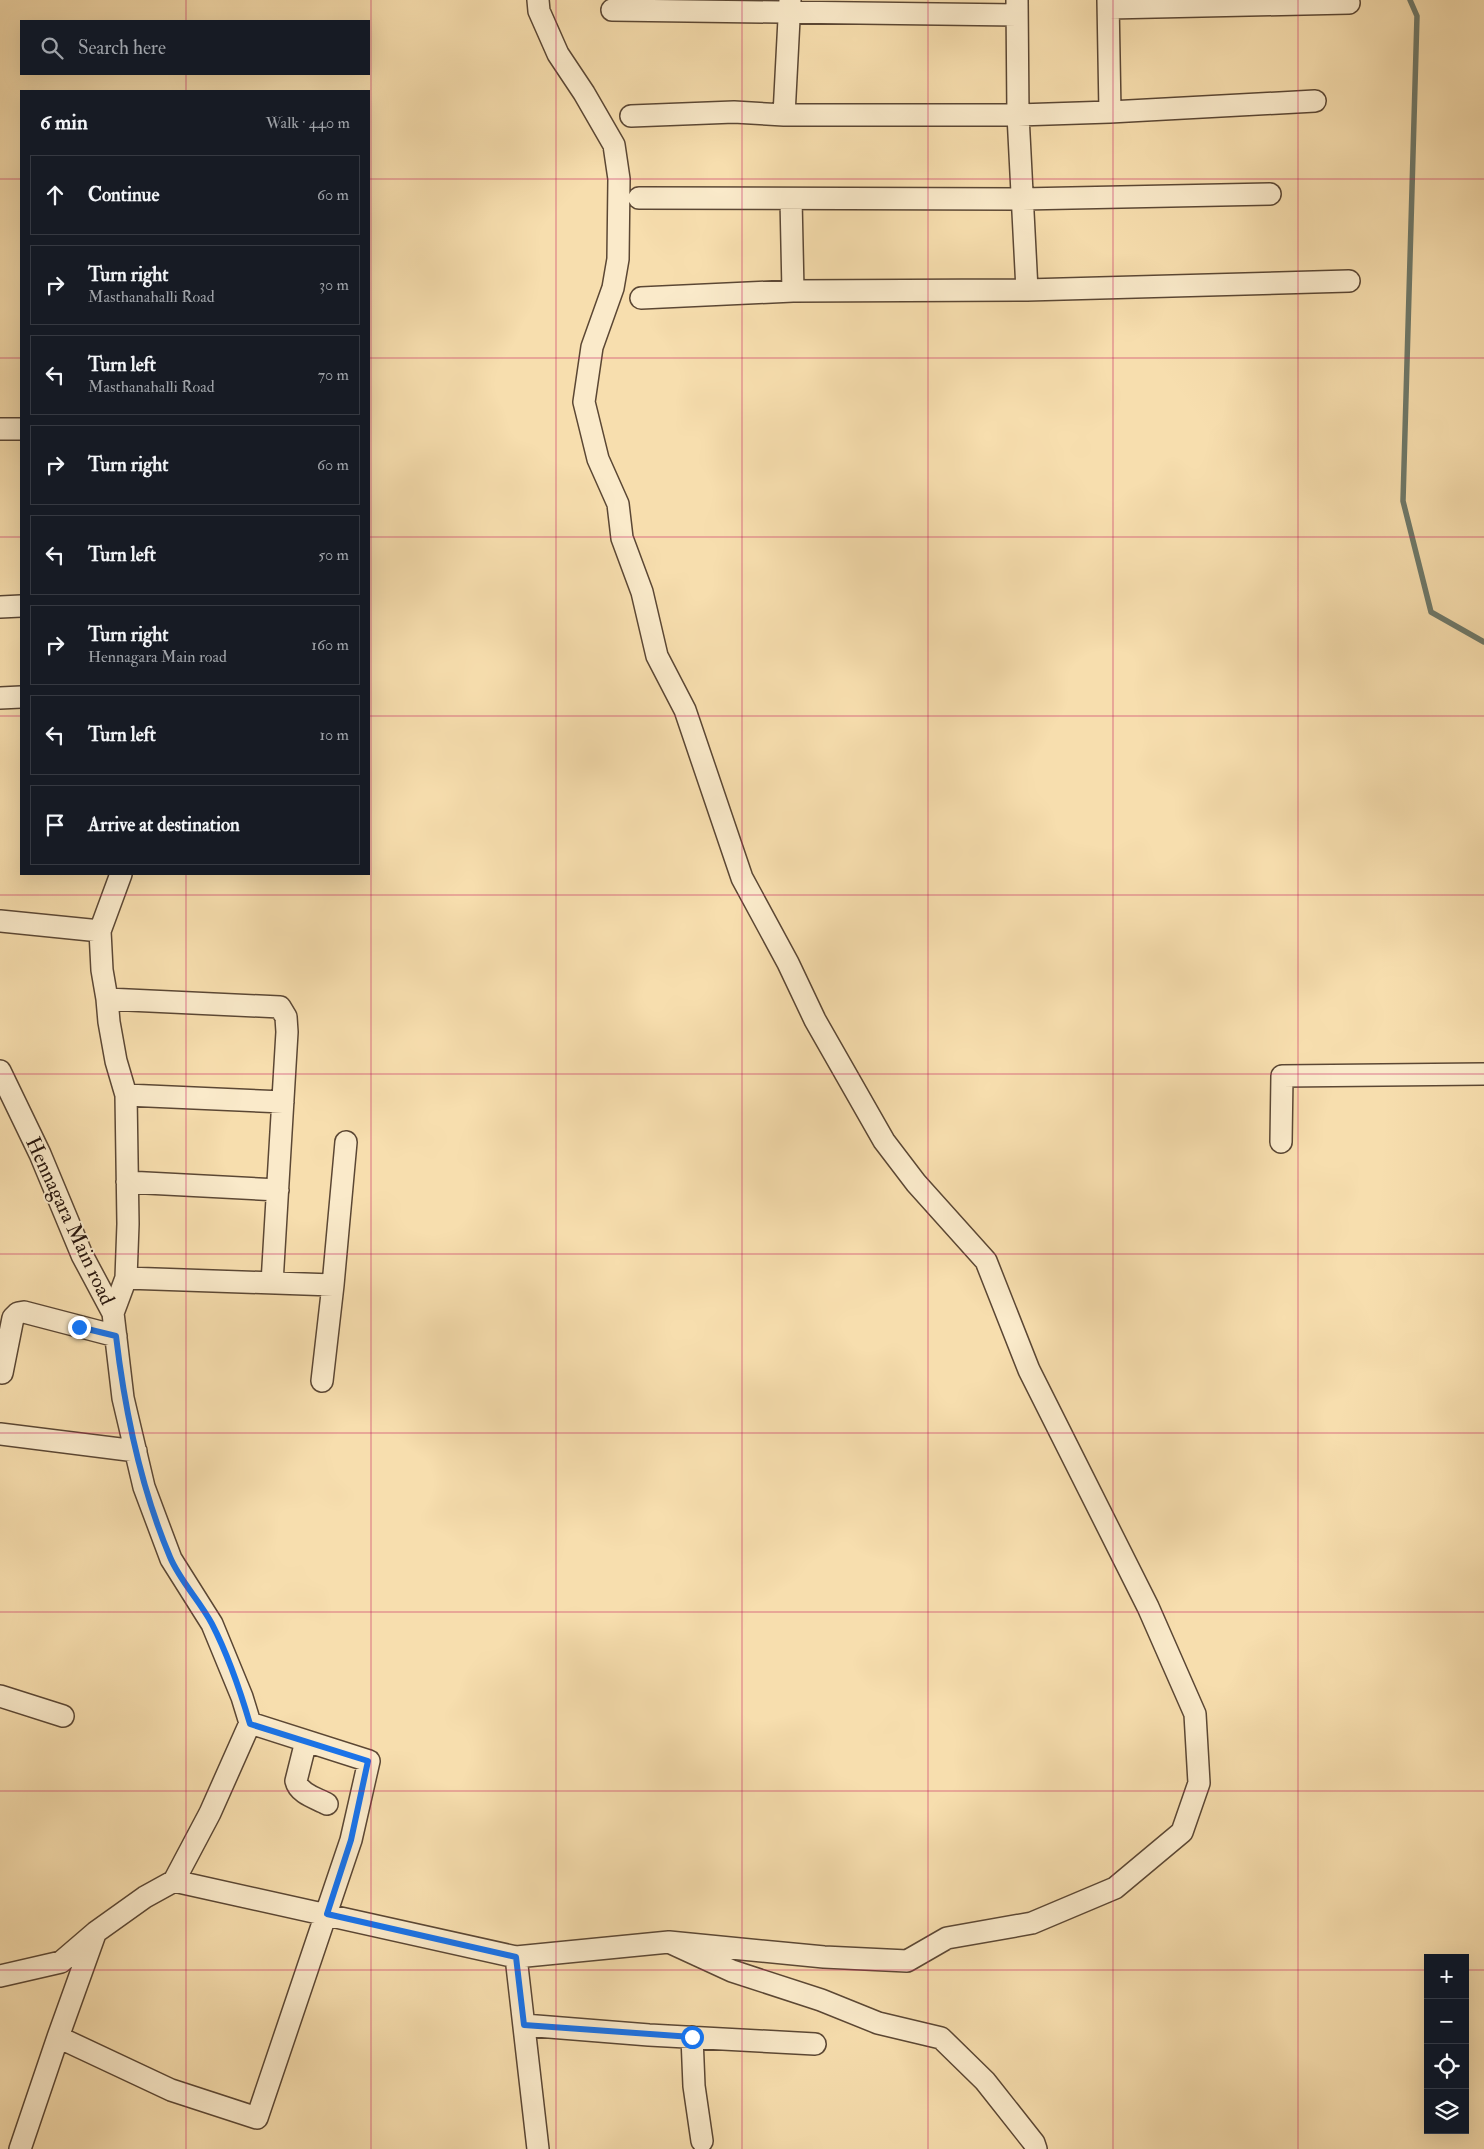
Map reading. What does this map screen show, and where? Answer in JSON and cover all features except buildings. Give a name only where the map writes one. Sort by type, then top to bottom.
[{"type":"street","points":[[174,1881],[516,1957],[669,1942],[824,1957],[907,1961],[947,1938],[1032,1923],[1115,1888],[1182,1832],[1199,1784],[1195,1714],[1148,1607],[1029,1370],[986,1261],[916,1183],[884,1141],[815,1020],[788,964],[742,878],[685,710],[657,656],[642,592],[622,538],[618,504],[598,459],[584,402],[592,347],[613,288],[618,259],[619,180],[614,145],[584,93],[558,54],[539,11],[538,0]]},
{"type":"street","points":[[1110,112],[1109,4],[1349,3]]},
{"type":"street","points":[[784,115],[790,6]]},
{"type":"street","points":[[612,10],[790,6],[1017,8],[1018,114],[1027,290]]},
{"type":"street","points":[[631,116],[734,112],[784,115],[1110,112],[1316,101]]},
{"type":"street","points":[[639,198],[1022,199],[1270,194]]},
{"type":"street","points":[[791,199],[793,291]]},
{"type":"street","points":[[641,298],[793,291],[1027,290],[1349,280]]},
{"type":"street","points":[[0,429],[20,429]]},
{"type":"street","points":[[0,607],[20,606]]},
{"type":"street","points":[[0,698],[20,697]]},
{"type":"street","points":[[113,1313],[126,1278],[126,1096],[116,1061],[109,1022],[108,999],[102,970],[100,931],[121,875]]},
{"type":"street","points":[[0,921],[100,931]]},
{"type":"street","points":[[108,999],[280,1007],[286,1017],[287,1032],[272,1283]]},
{"type":"street","name":"Hennagara Main road","points":[[0,1071],[40,1154],[82,1255],[113,1313],[123,1398],[144,1487],[171,1559],[212,1624],[242,1697],[250,1724]]},
{"type":"street","points":[[1281,1142],[1282,1076],[1484,1074]]},
{"type":"street","points":[[126,1096],[283,1102]]},
{"type":"street","points":[[322,1381],[346,1142]]},
{"type":"street","points":[[127,1182],[278,1190]]},
{"type":"street","points":[[126,1278],[333,1285]]},
{"type":"street","points":[[2,1372],[12,1318],[18,1313],[24,1312],[116,1336]]},
{"type":"street","points":[[0,1434],[136,1451]]},
{"type":"street","points":[[0,1696],[63,1716]]},
{"type":"street","points":[[0,1976],[61,1962],[96,1932],[145,1897],[174,1881],[210,1813],[250,1724],[368,1761],[351,1840],[257,2118],[171,2090],[58,2037]]},
{"type":"street","points":[[306,1741],[296,1781],[297,1786],[301,1791],[327,1804]]},
{"type":"street","points":[[20,2149],[96,1932]]},
{"type":"street","points":[[669,1942],[732,1971],[821,2000],[878,2023],[941,2038],[985,2082],[1034,2143],[1036,2149]]},
{"type":"street","points":[[516,1957],[538,2149]]},
{"type":"street","points":[[524,2025],[815,2044]]},
{"type":"street","points":[[692,2037],[694,2086],[702,2141]]},
{"type":"waterway","points":[[1410,0],[1417,16],[1403,501],[1431,612],[1484,642]]},
{"type":"route","points":[[79,1327],[116,1336],[123,1398],[144,1487],[171,1559],[212,1624],[242,1697],[250,1724],[368,1761],[351,1840],[327,1914],[516,1957],[524,2025],[692,2037]]}]
